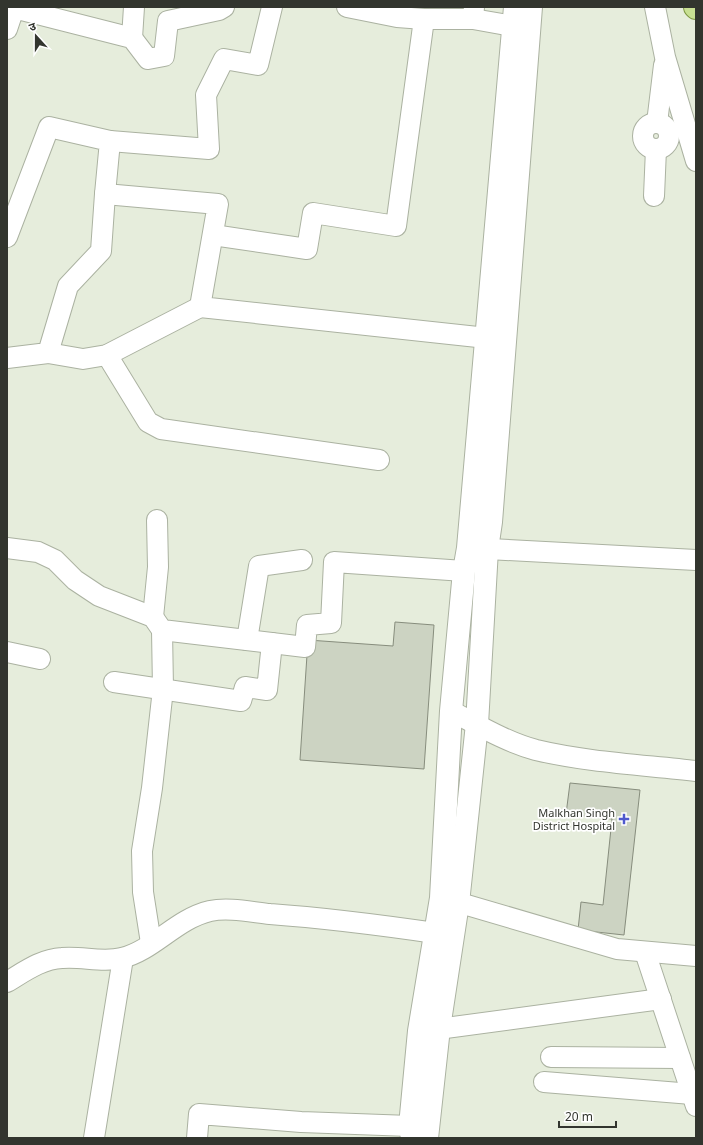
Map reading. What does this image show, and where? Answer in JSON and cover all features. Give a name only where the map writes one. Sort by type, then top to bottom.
[{"type":"street","points":[[7,29],[14,7],[132,38],[148,59],[164,56],[168,21],[221,8]]},
{"type":"street","points":[[132,38],[134,7]]},
{"type":"street","points":[[7,236],[49,127],[110,141],[209,149],[206,95],[224,59],[258,65],[272,7]]},
{"type":"street","points":[[197,1138],[199,1114],[301,1122],[416,1134],[429,1030],[477,724],[477,548],[487,338],[514,16],[473,13],[424,19],[398,12],[348,7]]},
{"type":"street","points":[[429,1030],[435,933],[450,900],[451,711],[464,571],[491,522],[531,7]]},
{"type":"street","points":[[655,7],[665,57],[696,162]]},
{"type":"street","points":[[212,235],[307,249],[313,213],[396,226],[424,19]]},
{"type":"street","points":[[654,196],[656,149],[665,145],[669,136],[665,127],[657,123],[665,57]]},
{"type":"street","points":[[48,353],[68,286],[101,251],[110,141]]},
{"type":"street","points":[[105,194],[218,204],[200,307]]},
{"type":"street","points":[[7,358],[48,353],[83,359],[107,355],[200,307],[487,338]]},
{"type":"street","points":[[107,355],[148,422],[161,429],[380,460]]},
{"type":"street","points":[[151,944],[143,892],[142,851],[152,788],[164,689],[158,624],[156,520]]},
{"type":"street","points":[[7,548],[38,552],[55,560],[75,580],[99,596],[158,624],[247,640],[305,647],[307,625],[331,623],[334,562],[464,571]]},
{"type":"street","points":[[477,548],[696,560]]},
{"type":"street","points":[[247,640],[259,566],[302,560]]},
{"type":"street","points":[[114,682],[241,701],[245,687],[267,690],[272,643]]},
{"type":"street","points":[[7,652],[40,659]]},
{"type":"street","points":[[451,711],[506,739],[536,750],[587,758],[696,771]]},
{"type":"street","points":[[450,900],[617,949],[696,956]]},
{"type":"street","points":[[7,982],[31,967],[62,958],[107,960],[123,958],[151,944],[192,917],[211,911],[236,911],[338,920],[435,933]]},
{"type":"street","points":[[544,1082],[694,1100],[645,952]]},
{"type":"street","points":[[94,1138],[123,958]]},
{"type":"street","points":[[429,1030],[661,1000]]},
{"type":"street","points":[[551,1057],[680,1058]]},
{"type":"building","points":[[395,622],[434,625],[424,769],[300,760],[308,640],[393,646]]},
{"type":"building","points":[[570,783],[640,790],[624,935],[578,930],[581,902],[603,905],[612,819],[566,814]]},
{"type":"place","name":"Malkhan Singh District Hospital","points":[[624,819]]}]
